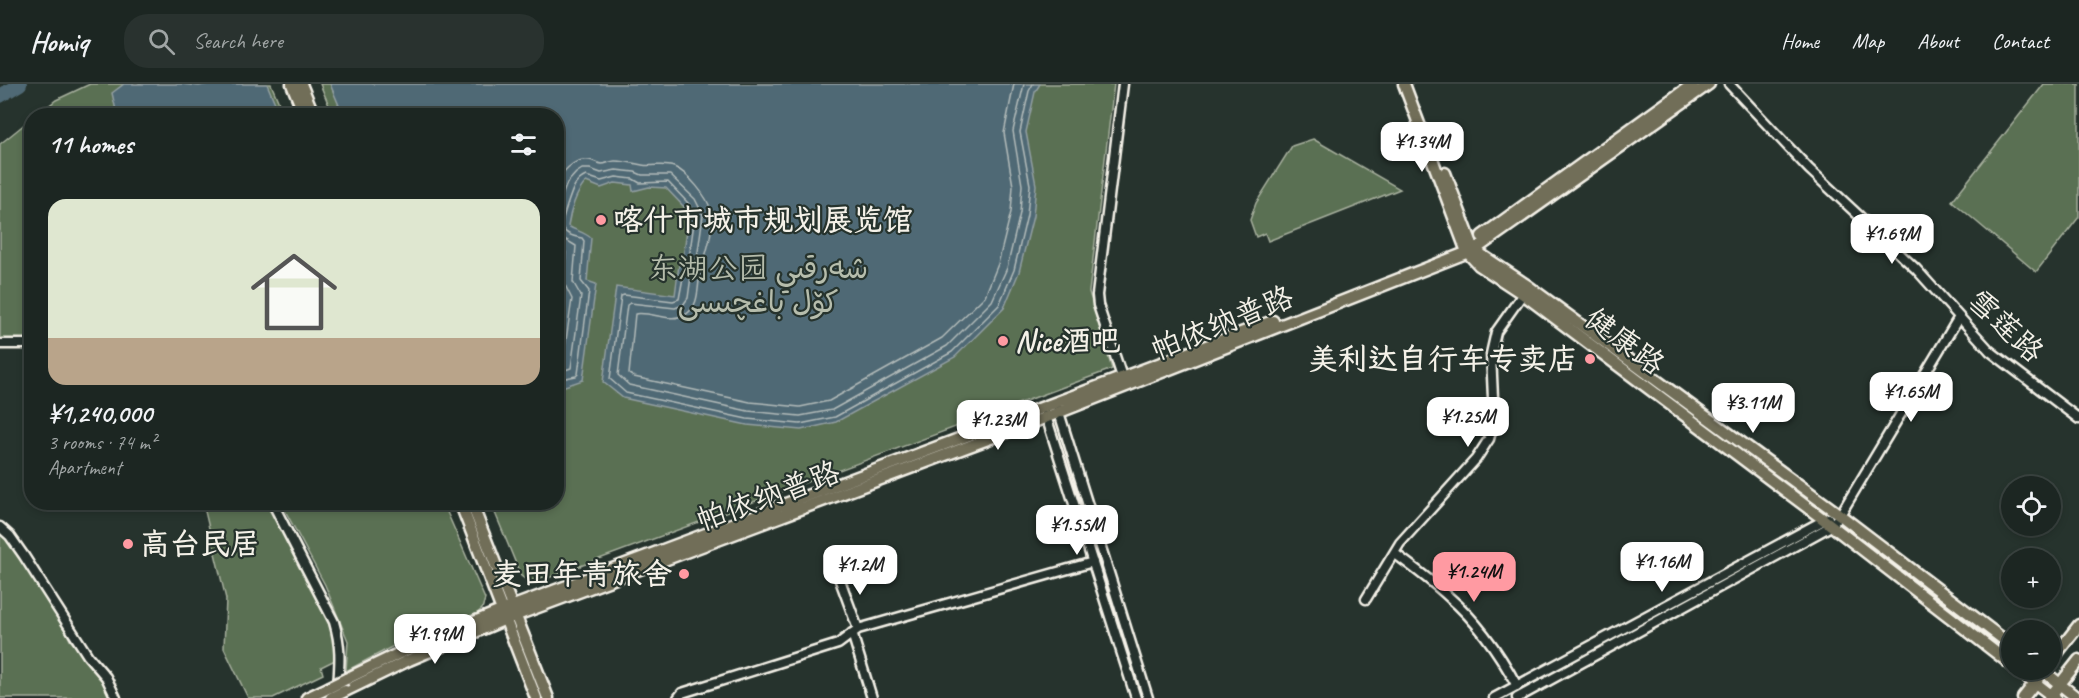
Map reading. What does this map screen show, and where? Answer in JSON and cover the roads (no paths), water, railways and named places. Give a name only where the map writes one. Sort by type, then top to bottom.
[{"type":"main road","points":[[292,84],[302,108]]},
{"type":"main road","points":[[301,84],[311,108]]},
{"type":"main road","name":"健康路","points":[[1404,84],[1470,248],[1479,265],[1526,290],[1840,515],[2001,638]]},
{"type":"main road","name":"健康路","points":[[1411,84],[1470,248]]},
{"type":"main road","name":"帕依纳普路","points":[[1057,407],[1122,377],[1470,248],[1693,84]]},
{"type":"main road","name":"帕依纳普路","points":[[510,613],[1045,412],[1470,248],[1708,84]]},
{"type":"main road","name":"健康路","points":[[1526,290],[2001,656]]},
{"type":"main road","points":[[464,510],[548,698]]},
{"type":"main road","points":[[474,510],[510,613],[536,698]]},
{"type":"main road","points":[[330,693],[346,679],[404,651],[510,613]]},
{"type":"main road","points":[[307,698],[330,693],[341,694],[510,613]]},
{"type":"main road","points":[[2061,648],[2079,625]]},
{"type":"main road","points":[[2031,680],[2052,697],[2079,660]]},
{"type":"main road","points":[[2023,698],[2037,680]]},
{"type":"main road","points":[[2056,680],[2078,698]]},
{"type":"street","points":[[1122,377],[1098,305],[1097,295],[1123,84]]},
{"type":"street","name":"雪莲路","points":[[1729,84],[1809,169],[1916,269],[1990,351],[2079,419]]},
{"type":"street","points":[[1366,599],[1400,543],[1476,459],[1489,439],[1494,420],[1491,354],[1496,332],[1526,290]]},
{"type":"street","points":[[1494,698],[1840,515],[1959,317]]},
{"type":"street","points":[[0,344],[24,345]]},
{"type":"street","points":[[1057,407],[1148,698]]},
{"type":"street","points":[[1045,412],[1136,698]]},
{"type":"street","points":[[276,510],[334,622],[340,643],[341,694]]},
{"type":"street","points":[[1523,697],[1827,522]]},
{"type":"street","points":[[0,527],[10,536],[24,556],[88,656],[106,677],[116,698]]},
{"type":"street","points":[[1394,552],[1451,598],[1473,620],[1504,662],[1517,686]]},
{"type":"street","points":[[678,698],[682,693],[838,644],[855,631],[1093,562]]},
{"type":"street","points":[[837,572],[872,698]]},
{"type":"water","points":[[124,84],[199,86],[267,84],[277,108],[115,108],[112,93]]},
{"type":"water","name":"东湖公园 شەرقىي كۆل باغچىسى","points":[[330,84],[1040,84],[1035,92],[1026,132],[1036,185],[1033,216],[1019,272],[1004,308],[955,357],[836,422],[801,430],[747,425],[623,398],[603,382],[616,287],[675,295],[689,217],[685,208],[666,188],[649,187],[633,191],[632,185],[615,183],[601,188],[586,182],[579,191],[568,226],[591,238],[587,281],[596,284],[583,380],[564,386],[564,108],[340,108]]},
{"type":"waterway","points":[[0,96],[20,84]]},
{"type":"place","name":"喀什市城市规划展览馆","points":[[601,220]]},
{"type":"place","name":"Nice酒吧","points":[[1003,341]]},
{"type":"place","name":"美利达自行车专卖店","points":[[1590,359]]},
{"type":"place","name":"高台民居","points":[[128,544]]},
{"type":"place","name":"麦田年青旅舍","points":[[684,574]]}]
